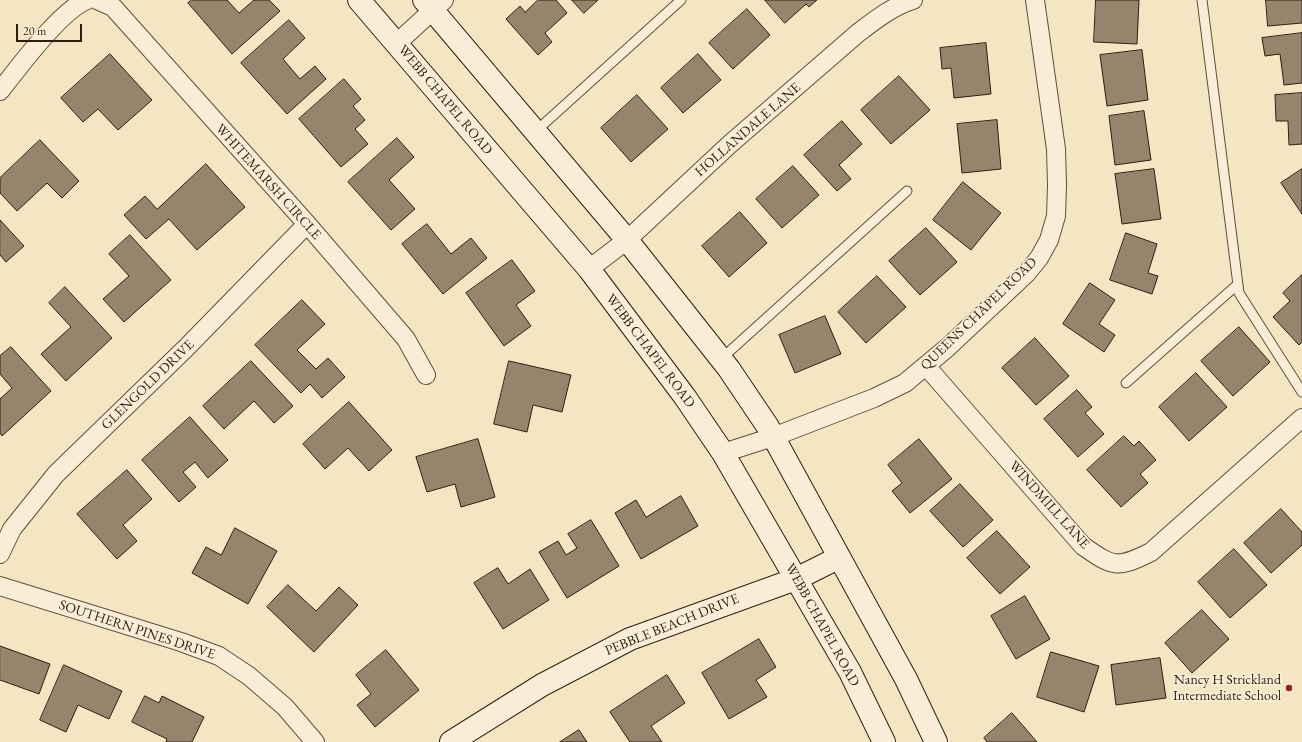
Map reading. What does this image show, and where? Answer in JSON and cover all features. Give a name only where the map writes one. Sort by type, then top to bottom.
[{"type":"main road","name":"WEBB CHAPEL ROAD","points":[[359,0],[589,269],[685,396],[723,453],[796,578],[850,672],[884,742]]},
{"type":"main road","points":[[434,3],[536,132],[627,240],[721,359],[773,437],[838,558],[906,679],[936,742]]},
{"type":"main road","name":"PEBBLE BEACH DRIVE","points":[[451,742],[542,685],[630,639],[796,578],[838,558]]},
{"type":"street","points":[[0,91],[65,15],[78,4],[87,0]]},
{"type":"street","name":"WHITEMARSH CIRCLE","points":[[97,0],[113,7],[306,224],[406,339],[426,375]]},
{"type":"street","name":"HOLLANDALE LANE","points":[[589,269],[627,240],[730,144],[877,18],[903,3],[913,0]]},
{"type":"street","name":"QUEENS CHAPEL ROAD","points":[[723,453],[773,437],[874,398],[905,383],[947,348],[1026,274],[1039,258],[1049,240],[1056,216],[1057,185],[1056,149],[1035,0]]},
{"type":"street","points":[[397,43],[434,3]]},
{"type":"street","name":"GLENGOLD DRIVE","points":[[0,554],[12,529],[56,474],[186,348],[306,224]]},
{"type":"street","name":"WINDMILL LANE","points":[[926,366],[1083,546],[1104,561],[1120,565],[1151,552],[1302,418]]},
{"type":"street","name":"SOUTHERN PINES DRIVE","points":[[0,586],[181,642],[219,656],[249,676],[285,707],[315,742]]},
{"type":"lane","points":[[536,132],[680,0]]},
{"type":"lane","points":[[1202,0],[1239,293],[1302,392]]},
{"type":"lane","points":[[721,359],[907,191]]},
{"type":"lane","points":[[1126,383],[1238,284]]},
{"type":"building","points":[[192,0],[227,0],[239,13],[254,0],[269,0],[280,11],[232,54],[188,3]]},
{"type":"building","points":[[538,0],[556,0],[567,13],[545,33],[552,42],[538,55],[506,19],[520,6],[525,12]]},
{"type":"building","points":[[572,0],[598,0],[584,13]]},
{"type":"building","points":[[765,0],[817,0],[809,7],[806,4],[785,23]]},
{"type":"building","points":[[1096,0],[1139,0],[1137,44],[1094,42]]},
{"type":"building","points":[[1266,0],[1302,0],[1302,23],[1268,26]]},
{"type":"building","points":[[747,9],[770,35],[733,69],[709,43]]},
{"type":"building","points":[[289,20],[305,38],[283,59],[300,79],[315,66],[326,79],[287,114],[241,63]]},
{"type":"building","points":[[1302,33],[1302,83],[1284,85],[1280,54],[1265,56],[1262,38]]},
{"type":"building","points":[[986,43],[991,94],[954,98],[951,68],[942,69],[940,48]]},
{"type":"building","points":[[1142,50],[1148,100],[1107,106],[1100,55]]},
{"type":"building","points":[[110,54],[152,100],[118,130],[98,109],[83,122],[61,98]]},
{"type":"building","points":[[698,54],[721,80],[683,113],[661,88]]},
{"type":"building","points":[[899,76],[930,110],[891,144],[861,110]]},
{"type":"building","points":[[344,79],[361,99],[353,106],[365,120],[355,129],[368,144],[341,167],[299,119]]},
{"type":"building","points":[[1302,93],[1302,144],[1289,145],[1288,121],[1276,121],[1275,95]]},
{"type":"building","points":[[637,95],[668,129],[631,162],[601,128]]},
{"type":"building","points":[[1144,111],[1151,160],[1115,165],[1109,116]]},
{"type":"building","points":[[997,120],[1001,169],[962,173],[957,124]]},
{"type":"building","points":[[842,121],[862,144],[839,165],[851,179],[837,191],[804,155]]},
{"type":"building","points":[[397,138],[414,157],[389,180],[415,209],[391,230],[348,182]]},
{"type":"building","points":[[40,140],[79,181],[62,198],[47,183],[17,211],[0,193],[0,178]]},
{"type":"building","points":[[206,164],[245,207],[197,250],[169,219],[146,239],[124,215],[145,196],[157,209]]},
{"type":"building","points":[[793,166],[819,195],[782,228],[756,199]]},
{"type":"building","points":[[1154,169],[1161,219],[1122,224],[1115,174]]},
{"type":"building","points":[[1302,169],[1302,214],[1281,183]]},
{"type":"building","points":[[963,182],[1001,213],[971,250],[933,220]]},
{"type":"building","points":[[740,212],[767,243],[729,277],[702,246]]},
{"type":"building","points":[[0,220],[24,246],[6,262],[0,255]]},
{"type":"building","points":[[427,224],[451,254],[471,238],[487,258],[443,294],[402,244]]},
{"type":"building","points":[[926,228],[957,262],[920,295],[889,261]]},
{"type":"building","points":[[1126,233],[1157,244],[1148,273],[1158,276],[1152,294],[1110,280]]},
{"type":"building","points":[[130,235],[171,280],[124,322],[103,299],[129,276],[109,254]]},
{"type":"building","points":[[512,260],[535,291],[516,305],[531,326],[504,346],[466,293]]},
{"type":"building","points":[[1302,275],[1302,342],[1299,345],[1273,317],[1290,301],[1283,293]]},
{"type":"building","points":[[877,276],[906,307],[866,343],[838,312]]},
{"type":"building","points":[[1090,283],[1115,300],[1099,324],[1115,335],[1104,352],[1063,324]]},
{"type":"building","points":[[65,287],[112,338],[66,381],[41,354],[71,327],[49,303]]},
{"type":"building","points":[[302,300],[325,324],[297,350],[316,369],[328,358],[345,377],[322,398],[310,384],[301,393],[255,345]]},
{"type":"building","points":[[825,316],[841,354],[795,373],[779,335]]},
{"type":"building","points":[[1239,327],[1270,362],[1233,396],[1201,361]]},
{"type":"building","points":[[1035,338],[1069,376],[1036,405],[1002,368]]},
{"type":"building","points":[[11,347],[51,391],[2,436],[0,433],[0,399],[12,388],[0,374],[0,356]]},
{"type":"building","points":[[251,361],[293,406],[274,423],[254,401],[224,429],[203,406]]},
{"type":"building","points":[[509,361],[571,375],[562,412],[533,405],[527,432],[494,424]]},
{"type":"building","points":[[1196,373],[1227,407],[1189,441],[1159,407]]},
{"type":"building","points":[[1077,390],[1092,407],[1085,413],[1104,434],[1078,457],[1044,419]]},
{"type":"building","points":[[349,402],[392,450],[369,471],[348,448],[325,469],[303,444]]},
{"type":"building","points":[[190,417],[228,460],[208,478],[195,462],[183,472],[196,487],[179,502],[142,460]]},
{"type":"building","points":[[1124,436],[1134,446],[1139,441],[1156,460],[1140,474],[1148,483],[1121,507],[1087,470]]},
{"type":"building","points":[[478,439],[495,497],[461,507],[455,484],[427,492],[416,457]]},
{"type":"building","points":[[919,439],[952,479],[910,513],[892,491],[902,483],[888,465]]},
{"type":"building","points":[[127,470],[152,499],[123,525],[137,541],[117,559],[77,514]]},
{"type":"building","points":[[960,484],[993,520],[963,547],[930,511]]},
{"type":"building","points":[[681,496],[698,526],[641,559],[615,513],[636,500],[646,517]]},
{"type":"building","points":[[1281,509],[1302,532],[1302,545],[1271,573],[1244,543]]},
{"type":"building","points":[[591,520],[619,566],[567,598],[539,552],[558,541],[566,555],[577,548],[568,534]]},
{"type":"building","points":[[235,528],[277,551],[248,604],[192,573],[206,547],[221,555]]},
{"type":"building","points":[[997,531],[1030,567],[1000,594],[967,558]]},
{"type":"building","points":[[1234,549],[1267,585],[1230,618],[1198,582]]},
{"type":"building","points":[[498,568],[508,584],[530,569],[549,600],[503,629],[474,583]]},
{"type":"building","points":[[288,585],[316,611],[339,587],[358,605],[314,652],[267,607]]},
{"type":"building","points":[[1025,596],[1050,639],[1016,659],[991,616]]},
{"type":"building","points":[[1202,610],[1229,639],[1192,673],[1165,643]]},
{"type":"building","points":[[759,639],[776,667],[756,680],[767,697],[729,719],[702,673]]},
{"type":"building","points":[[0,646],[50,664],[39,694],[0,680]]},
{"type":"building","points":[[386,650],[419,690],[375,727],[357,705],[371,694],[356,675]]},
{"type":"building","points":[[1051,652],[1099,666],[1084,712],[1037,697]]},
{"type":"building","points":[[1160,658],[1166,698],[1116,705],[1111,665]]},
{"type":"building","points":[[64,665],[122,691],[109,719],[78,705],[66,732],[40,720]]},
{"type":"building","points":[[667,675],[685,703],[651,726],[662,742],[630,742],[610,712]]},
{"type":"building","points":[[145,696],[159,703],[162,696],[204,717],[192,742],[166,742],[167,739],[132,722]]},
{"type":"building","points":[[1012,713],[1037,742],[987,742],[984,738]]},
{"type":"building","points":[[579,730],[587,742],[560,742]]},
{"type":"place","name":"Nancy H Strickland Intermediate School","points":[[1289,688]]}]
